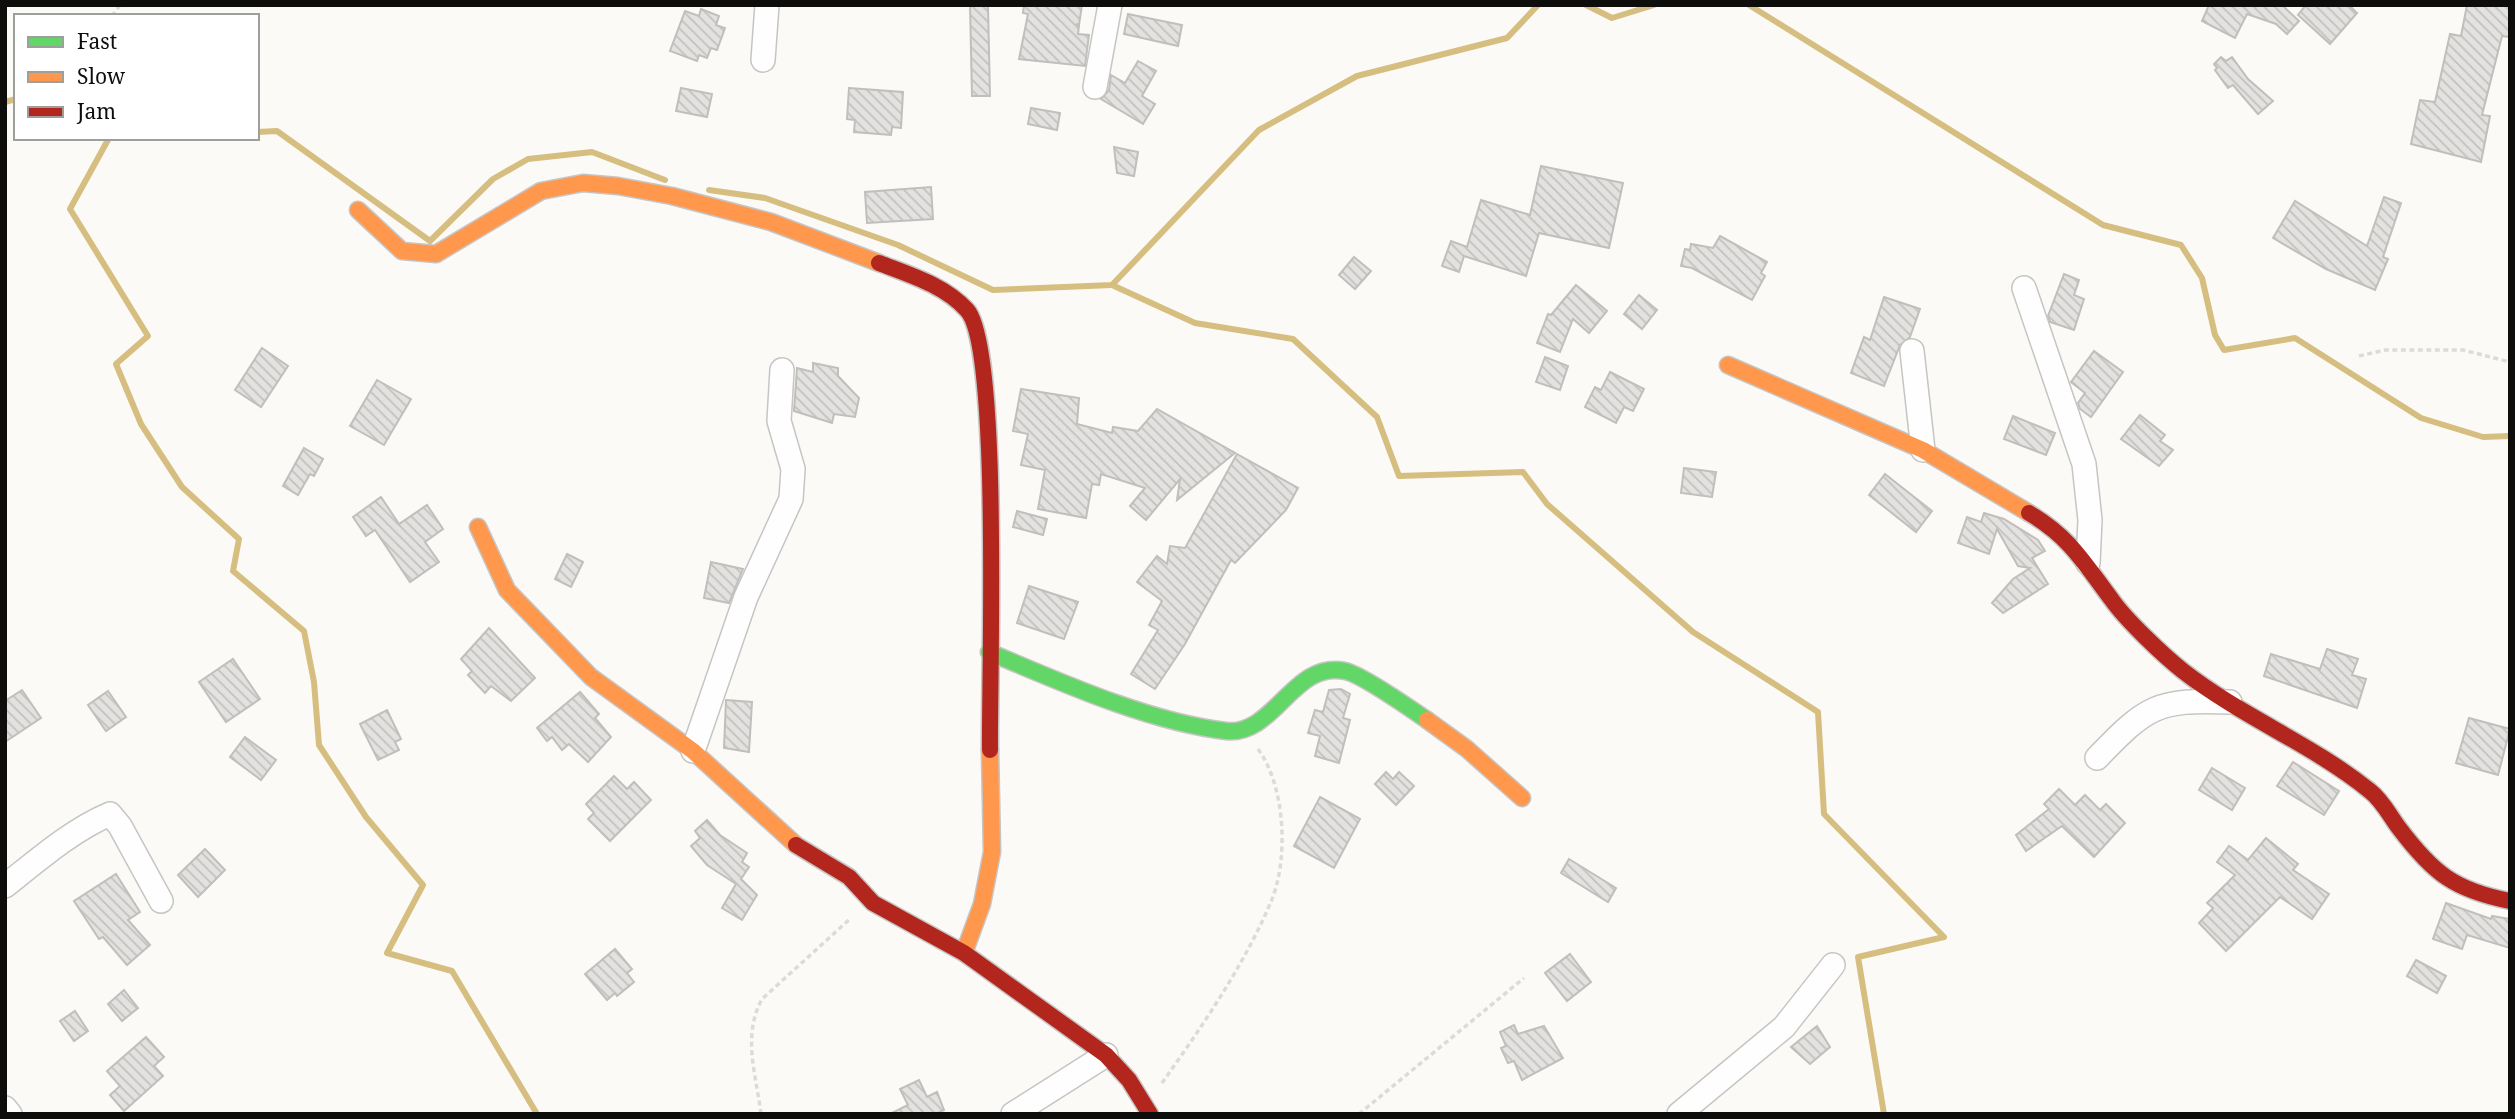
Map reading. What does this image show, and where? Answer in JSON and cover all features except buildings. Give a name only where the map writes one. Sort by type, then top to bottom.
[{"type":"street","points":[[763,60],[767,5]]},
{"type":"street","points":[[1095,87],[1110,5]]},
{"type":"street","points":[[358,210],[390,243],[402,251],[422,255],[436,254],[541,191],[583,183],[618,186],[672,196],[771,222],[934,284],[969,312],[976,334],[988,404],[992,585],[989,652],[992,852],[981,913],[964,953]]},
{"type":"street","points":[[2024,288],[2084,464],[2090,520],[2088,563]]},
{"type":"street","points":[[1912,351],[1923,450]]},
{"type":"street","points":[[1727,365],[1923,450],[2049,525],[2088,563],[2113,602],[2147,640],[2182,670],[2322,756],[2373,793],[2425,863],[2474,894],[2510,901]]},
{"type":"street","points":[[693,751],[746,597],[791,499],[793,469],[781,437],[779,421],[782,370]]},
{"type":"street","points":[[478,527],[507,590],[591,677],[693,751],[756,811],[802,849],[849,877],[873,903],[964,953],[1106,1055],[1148,1109]]},
{"type":"street","points":[[989,652],[1071,686],[1158,715],[1198,727],[1228,731],[1243,729],[1258,722],[1305,679],[1331,670],[1347,671],[1418,713],[1476,756],[1522,799]]},
{"type":"street","points":[[2097,758],[2137,716],[2167,704],[2194,701],[2231,702]]},
{"type":"street","points":[[5,886],[44,855],[94,821],[110,814],[120,826],[161,901]]},
{"type":"street","points":[[1679,1114],[1784,1027],[1833,965]]},
{"type":"street","points":[[1013,1114],[1106,1055]]},
{"type":"street","points":[[5,1108],[9,1114]]},
{"type":"path","points":[[2359,356],[2385,350],[2463,350],[2510,362]]},
{"type":"path","points":[[1148,1109],[1195,1037],[1271,902],[1282,852],[1279,801],[1262,755],[1243,729]]},
{"type":"path","points":[[761,1114],[751,1062],[751,1032],[755,1011],[762,999],[856,913],[873,903]]},
{"type":"path","points":[[1359,1114],[1524,978]]},
{"type":"waterway","points":[[709,190],[765,198],[898,245],[993,290],[1112,285],[1259,130],[1357,76],[1507,38],[1538,5]]},
{"type":"waterway","points":[[1586,5],[1612,18],[1654,5]]},
{"type":"waterway","points":[[1749,5],[2103,225],[2181,245],[2202,278],[2215,335],[2224,350],[2295,338],[2421,418],[2483,437],[2510,436]]},
{"type":"waterway","points":[[5,102],[14,100]]},
{"type":"waterway","points":[[259,132],[277,131],[430,241],[493,179],[528,159],[592,152],[665,180]]},
{"type":"waterway","points":[[108,140],[70,209],[148,336],[116,364],[141,424],[182,487],[239,539],[233,571],[304,631],[314,682],[319,745],[366,817],[423,885],[387,953],[452,971],[537,1114]]},
{"type":"waterway","points":[[1112,285],[1195,323],[1293,339],[1377,417],[1399,476],[1523,472],[1547,504],[1693,632],[1818,712],[1824,814],[1944,937],[1858,957],[1884,1114]]},
{"type":"traffic: fast","points":[[989,652],[1136,710],[1226,731],[1243,729],[1258,722],[1297,686],[1311,676],[1327,671],[1345,671],[1362,678],[1427,720]]},
{"type":"traffic: slow","points":[[358,210],[402,251],[436,254],[541,191],[583,183],[618,186],[672,196],[771,222],[879,263]]},
{"type":"traffic: slow","points":[[1728,365],[1923,450],[2029,513]]},
{"type":"traffic: slow","points":[[478,527],[507,590],[591,677],[693,751],[796,845]]},
{"type":"traffic: slow","points":[[1427,720],[1467,749],[1522,798]]},
{"type":"traffic: slow","points":[[964,953],[982,904],[992,852],[990,750]]},
{"type":"traffic: jam","points":[[879,263],[926,282],[958,301],[967,310],[978,337],[985,385],[989,448],[990,750]]},
{"type":"traffic: jam","points":[[2029,513],[2066,542],[2126,617],[2183,671],[2229,703],[2325,759],[2370,791],[2423,857],[2446,877],[2474,891],[2510,901]]},
{"type":"traffic: jam","points":[[796,845],[849,877],[873,903],[964,953],[1106,1055],[1129,1080],[1150,1114]]}]
